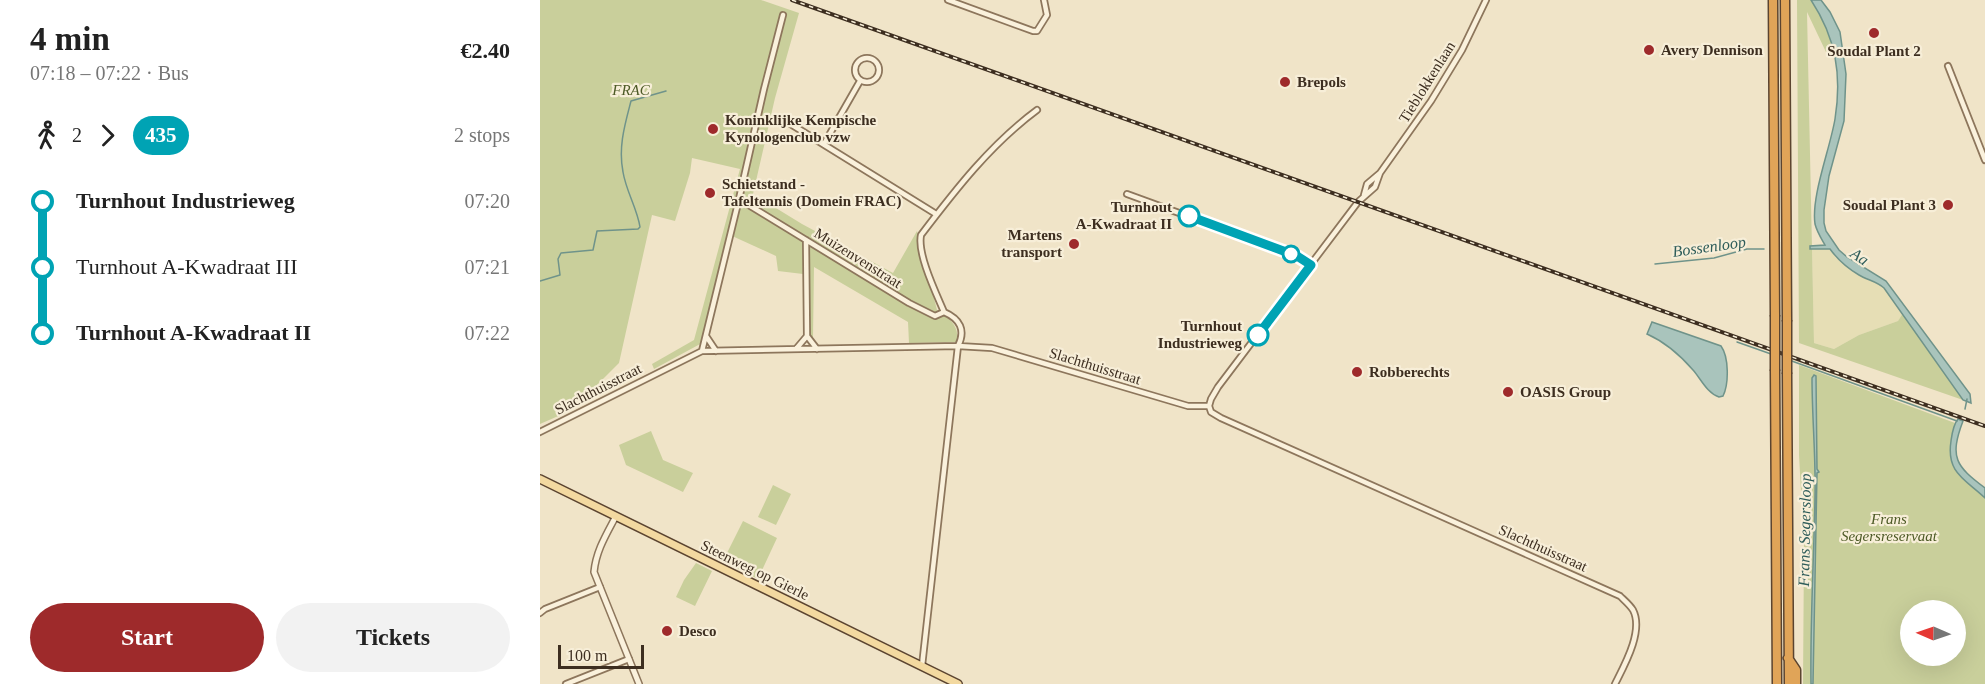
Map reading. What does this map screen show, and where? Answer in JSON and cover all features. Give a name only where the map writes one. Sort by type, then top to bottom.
[{"type":"highway","points":[[1773,0],[1777,684]]},
{"type":"highway","points":[[1785,0],[1789,684]]},
{"type":"highway","points":[[1788,658],[1796,670],[1796,684]]},
{"type":"main road","name":"Steenweg op Gierle","points":[[540,479],[958,684]]},
{"type":"street","points":[[948,0],[1037,31],[1047,15],[1044,0]]},
{"type":"street","name":"Tieblokkenlaan","points":[[1209,406],[1218,387],[1364,195],[1375,187],[1380,173],[1431,101],[1462,50],[1486,0]]},
{"type":"street","points":[[702,351],[783,15]]},
{"type":"street","points":[[864,58],[873,60],[877,64],[878,74],[871,82],[860,81],[855,73],[856,64],[864,58]]},
{"type":"street","points":[[1948,66],[1985,160]]},
{"type":"street","points":[[824,144],[860,81]]},
{"type":"street","points":[[922,666],[958,346],[963,337],[962,327],[944,312],[920,246],[921,235],[986,155],[1012,129],[1037,110]]},
{"type":"street","points":[[789,123],[936,214]]},
{"type":"street","points":[[1127,194],[1297,256],[1311,265]]},
{"type":"street","name":"Muizenvenstraat","points":[[739,199],[909,303],[935,316],[944,312]]},
{"type":"street","points":[[806,240],[807,336],[817,349]]},
{"type":"street","points":[[706,336],[716,351]]},
{"type":"street","points":[[796,349],[807,336]]},
{"type":"street","name":"Slachthuisstraat","points":[[540,432],[702,351],[958,346],[992,348],[1188,406],[1209,406],[1210,412],[1221,418],[1620,596],[1634,612],[1635,629],[1632,649],[1615,684]]},
{"type":"street","points":[[616,516],[600,545],[594,572],[639,684]]},
{"type":"street","points":[[540,613],[600,586]]},
{"type":"street","points":[[566,684],[629,659]]},
{"type":"shaded area","points":[[1812,249],[1830,249],[1836,258],[1883,287],[1903,313],[1898,321],[1859,335],[1834,349],[1814,343]]},
{"type":"green space","name":"FRAC","points":[[540,0],[761,0],[799,13],[775,98],[753,194],[802,224],[893,273],[917,231],[937,310],[941,310],[954,324],[957,332],[956,342],[909,343],[908,322],[814,267],[813,337],[805,337],[803,274],[778,271],[776,256],[730,235],[702,343],[654,369],[652,364],[694,340],[740,169],[692,158],[690,173],[675,221],[652,215],[619,363],[572,410],[540,424]]},
{"type":"green space","points":[[1797,0],[1811,0],[1827,28],[1834,52],[1826,52],[1807,12],[1814,343],[1834,349],[1859,335],[1898,321],[1903,313],[1963,400],[1799,343]]},
{"type":"green space","name":"Frans Segersreservaat","points":[[1799,365],[1955,423],[1950,450],[1954,467],[1985,498],[1985,684],[1803,684],[1804,546],[1799,455]]},
{"type":"green space","points":[[651,431],[663,460],[693,473],[683,492],[626,465],[619,445]]},
{"type":"green space","points":[[773,485],[791,494],[776,525],[758,517]]},
{"type":"green space","points":[[743,521],[777,538],[758,579],[723,561]]},
{"type":"green space","points":[[696,563],[712,571],[695,606],[676,597]]},
{"type":"water","points":[[1811,0],[1821,0],[1840,32],[1846,74],[1844,121],[1829,176],[1824,210],[1826,231],[1839,250],[1847,257],[1886,281],[1970,394],[1971,403],[1963,400],[1884,288],[1851,270],[1830,249],[1810,249],[1810,246],[1825,245],[1815,224],[1816,200],[1833,131],[1838,87],[1831,43]]},
{"type":"water","points":[[1652,322],[1721,346],[1726,357],[1727,371],[1723,396],[1719,397],[1711,392],[1677,354],[1647,334]]},
{"type":"water","points":[[1816,376],[1817,469],[1819,472],[1817,473],[1813,684],[1811,684],[1815,482],[1812,378]]},
{"type":"water","points":[[1958,419],[1963,421],[1956,444],[1958,460],[1967,473],[1985,488],[1985,498],[1964,480],[1951,461],[1952,435]]},
{"type":"waterway","name":"Bossenloop","points":[[540,281],[560,275],[558,259],[561,253],[593,250],[597,231],[638,229],[640,227],[623,172],[621,154],[625,127],[631,101],[666,91]]},
{"type":"waterway","name":"Bossenloop","points":[[1655,264],[1714,258],[1747,249],[1764,249]]},
{"type":"waterway","points":[[1737,342],[1771,354]]},
{"type":"waterway","points":[[1789,360],[1957,421]]},
{"type":"waterway","name":"Aa","points":[[1965,409],[1967,399]]},
{"type":"railway","points":[[792,0],[1985,426]]},
{"type":"bus line","name":"435","points":[[1189,216],[1297,256],[1311,265],[1258,335]]},
{"type":"place","name":"Soudal Plant 2","points":[[1874,33]]},
{"type":"place","name":"Avery Dennison","points":[[1649,50]]},
{"type":"place","name":"Brepols","points":[[1285,82]]},
{"type":"place","name":"Koninklijke Kempische Kynologenclub vzw","points":[[713,129]]},
{"type":"place","name":"Schietstand - Tafeltennis (Domein FRAC)","points":[[710,193]]},
{"type":"place","name":"Soudal Plant 3","points":[[1948,205]]},
{"type":"place","name":"Turnhout A-Kwadraat II","points":[[1189,216]]},
{"type":"place","name":"Martens transport","points":[[1074,244]]},
{"type":"place","name":"Turnhout Industrieweg","points":[[1258,335]]},
{"type":"place","name":"Robberechts","points":[[1357,372]]},
{"type":"place","name":"OASIS Group","points":[[1508,392]]},
{"type":"place","name":"Desco","points":[[667,631]]},
{"type":"water label","name":"Frans Segersloop","points":[[1804,530]]}]
